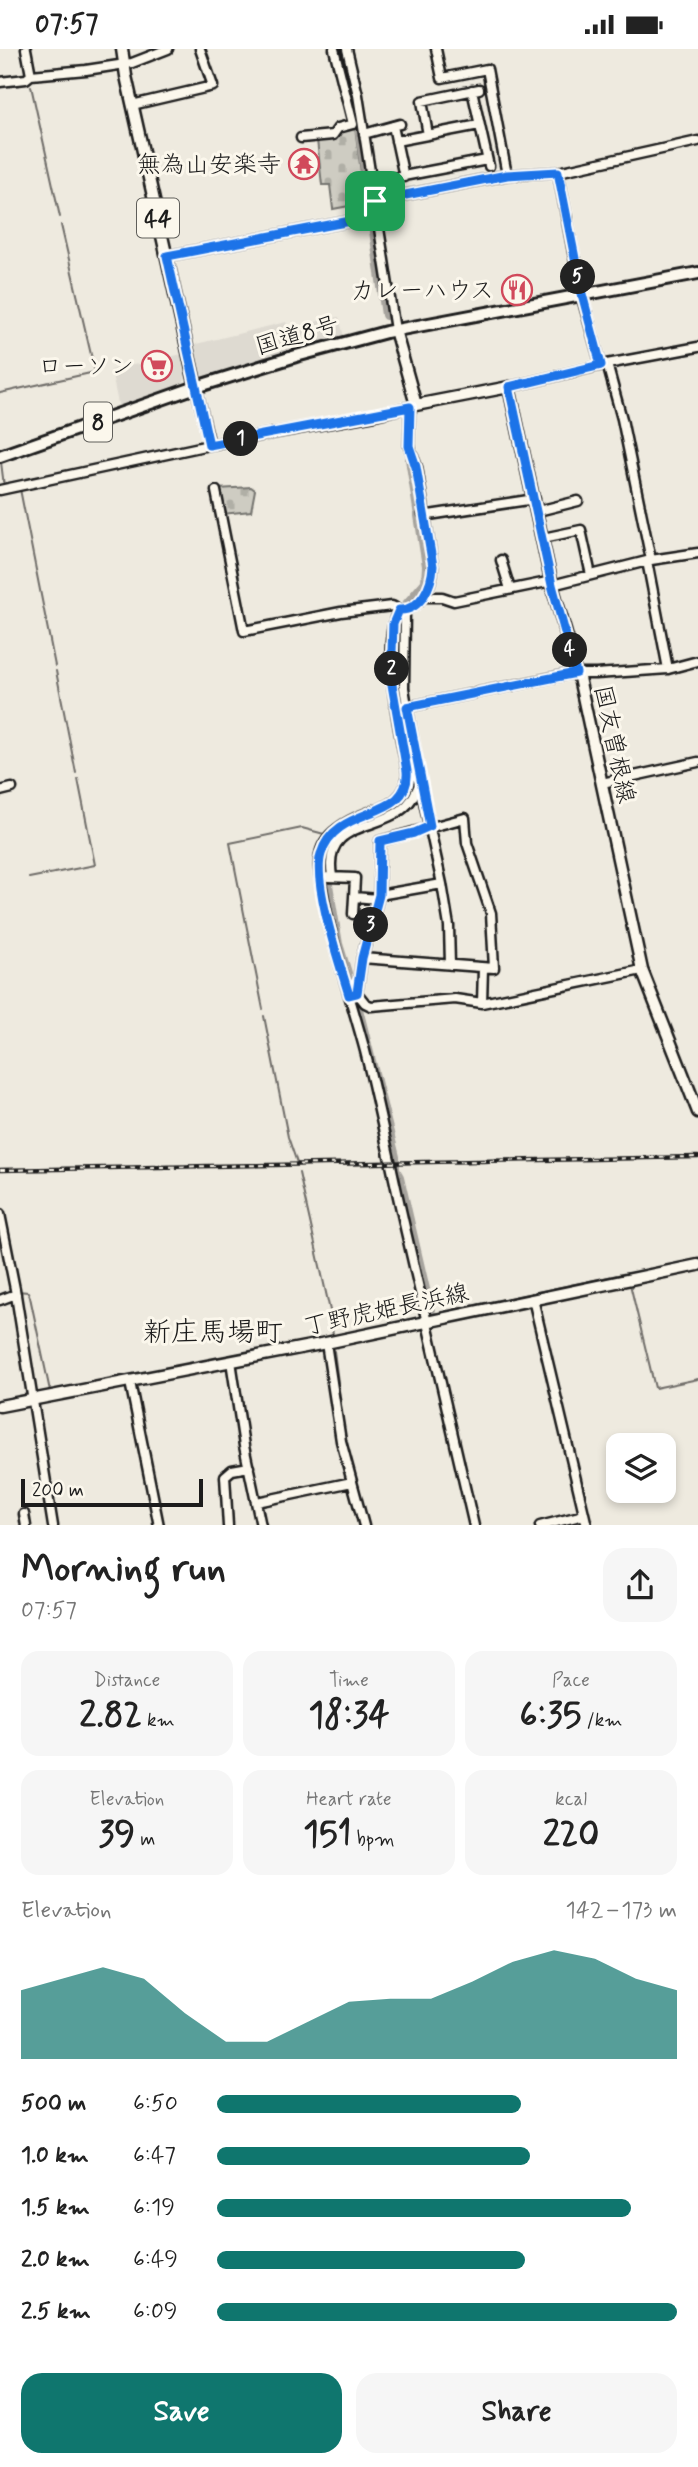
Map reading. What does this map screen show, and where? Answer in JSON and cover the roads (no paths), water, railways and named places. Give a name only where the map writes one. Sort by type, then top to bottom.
[{"type":"highway","name":"国道8号","points":[[0,456],[196,387],[298,355],[396,330],[698,273]]},
{"type":"main road","name":"44","points":[[122,49],[132,105],[196,387]]},
{"type":"main road","points":[[396,330],[413,406],[509,387]]},
{"type":"main road","name":"国友曽根線","points":[[509,387],[552,583],[602,783],[642,970],[698,1112]]},
{"type":"main road","name":"丁野虎姫長浜線","points":[[0,1406],[326,1343],[698,1265]]},
{"type":"street","points":[[26,49],[31,75]]},
{"type":"street","points":[[0,82],[26,79],[31,75],[86,71],[124,64],[168,49]]},
{"type":"street","points":[[132,105],[213,86],[200,49]]},
{"type":"street","points":[[301,138],[333,135],[338,128],[353,124],[334,49]]},
{"type":"street","points":[[347,49],[361,113],[375,201],[374,217],[396,330]]},
{"type":"street","points":[[436,49],[442,78],[487,69],[507,175]]},
{"type":"street","points":[[372,182],[488,163],[479,125],[475,90],[422,101],[428,135]]},
{"type":"street","points":[[351,115],[361,113]]},
{"type":"street","points":[[364,134],[396,125],[396,141],[404,177]]},
{"type":"street","points":[[396,141],[479,125]]},
{"type":"street","points":[[375,201],[507,175],[558,172],[698,141]]},
{"type":"street","points":[[558,172],[582,294],[622,419],[668,669]]},
{"type":"street","points":[[167,256],[374,217]]},
{"type":"street","points":[[509,387],[604,364],[698,347]]},
{"type":"street","points":[[196,387],[209,445]]},
{"type":"street","points":[[0,490],[209,445],[413,406],[409,446],[416,467],[433,566],[432,579],[422,597],[402,610],[393,624],[391,679],[407,782],[404,791],[392,804],[344,823],[331,835],[320,858],[326,877],[332,942],[353,994],[474,1525]]},
{"type":"street","points":[[216,491],[244,632],[341,612],[392,606],[402,610]]},
{"type":"street","points":[[423,514],[535,499]]},
{"type":"street","points":[[538,511],[578,501]]},
{"type":"street","points":[[543,538],[582,530],[591,575]]},
{"type":"street","points":[[422,597],[442,597],[454,601],[591,575],[649,560],[698,553]]},
{"type":"street","points":[[501,560],[510,589]]},
{"type":"street","points":[[402,610],[402,677],[420,783],[442,884],[449,926],[450,965]]},
{"type":"street","points":[[407,707],[576,673],[668,669],[698,661]]},
{"type":"street","points":[[602,783],[698,762]]},
{"type":"street","points":[[326,877],[331,856],[340,840],[352,830],[398,812],[412,799],[420,783]]},
{"type":"street","points":[[0,791],[12,788]]},
{"type":"street","points":[[353,994],[362,958],[379,897],[380,841],[465,818],[467,843],[491,913],[494,968],[362,958]]},
{"type":"street","points":[[326,877],[355,878],[353,914]]},
{"type":"street","points":[[354,897],[379,897],[442,884]]},
{"type":"street","points":[[482,1003],[483,968]]},
{"type":"street","points":[[353,994],[371,1006],[455,999],[482,1003],[642,970]]},
{"type":"street","points":[[0,1214],[16,1294],[53,1525]]},
{"type":"street","points":[[0,1300],[16,1294]]},
{"type":"street","points":[[533,1299],[587,1525]]},
{"type":"street","points":[[326,1343],[339,1430],[364,1525]]},
{"type":"street","points":[[231,1361],[261,1525]]},
{"type":"street","points":[[130,1382],[159,1525]]},
{"type":"street","points":[[228,1525],[225,1476],[232,1470],[249,1467]]},
{"type":"street","points":[[257,1502],[352,1482]]},
{"type":"street","points":[[24,1514],[26,1525]]},
{"type":"street","points":[[540,1525],[584,1515]]},
{"type":"waterway","points":[[340,49],[355,109]]},
{"type":"waterway","points":[[25,62],[26,74]]},
{"type":"waterway","points":[[31,86],[60,217]]},
{"type":"waterway","points":[[359,125],[386,315]]},
{"type":"waterway","points":[[0,393],[95,372],[61,225]]},
{"type":"waterway","points":[[407,604],[426,582],[427,566],[410,459]]},
{"type":"waterway","points":[[1,462],[4,486]]},
{"type":"waterway","points":[[20,489],[55,666]]},
{"type":"waterway","points":[[352,989],[338,944],[325,867],[330,848],[338,835],[392,808],[404,799],[412,784],[397,678],[400,616]]},
{"type":"waterway","points":[[56,671],[76,773]]},
{"type":"waterway","points":[[29,878],[95,865],[78,779]]},
{"type":"waterway","points":[[263,1009],[230,843],[302,828],[324,834],[347,816],[375,804],[376,807]]},
{"type":"waterway","points":[[356,1001],[431,1315]]},
{"type":"waterway","points":[[264,1016],[288,1137],[297,1163]]},
{"type":"waterway","points":[[299,1173],[331,1315],[333,1337]]},
{"type":"waterway","points":[[430,1315],[627,1273]]},
{"type":"waterway","points":[[630,1284],[655,1388],[698,1379]]},
{"type":"waterway","points":[[18,1291],[28,1292],[30,1297],[50,1391]]},
{"type":"waterway","points":[[334,1336],[421,1317]]},
{"type":"waterway","points":[[334,1351],[345,1437],[369,1525]]},
{"type":"railway","points":[[0,1170],[698,1157]]},
{"type":"place","name":"無為山安楽寺","points":[[304,164]]},
{"type":"place","name":"カレーハウス","points":[[517,290]]},
{"type":"place","name":"ローソン","points":[[157,366]]},
{"type":"district","name":"新庄馬場町","points":[[213,1331]]}]
